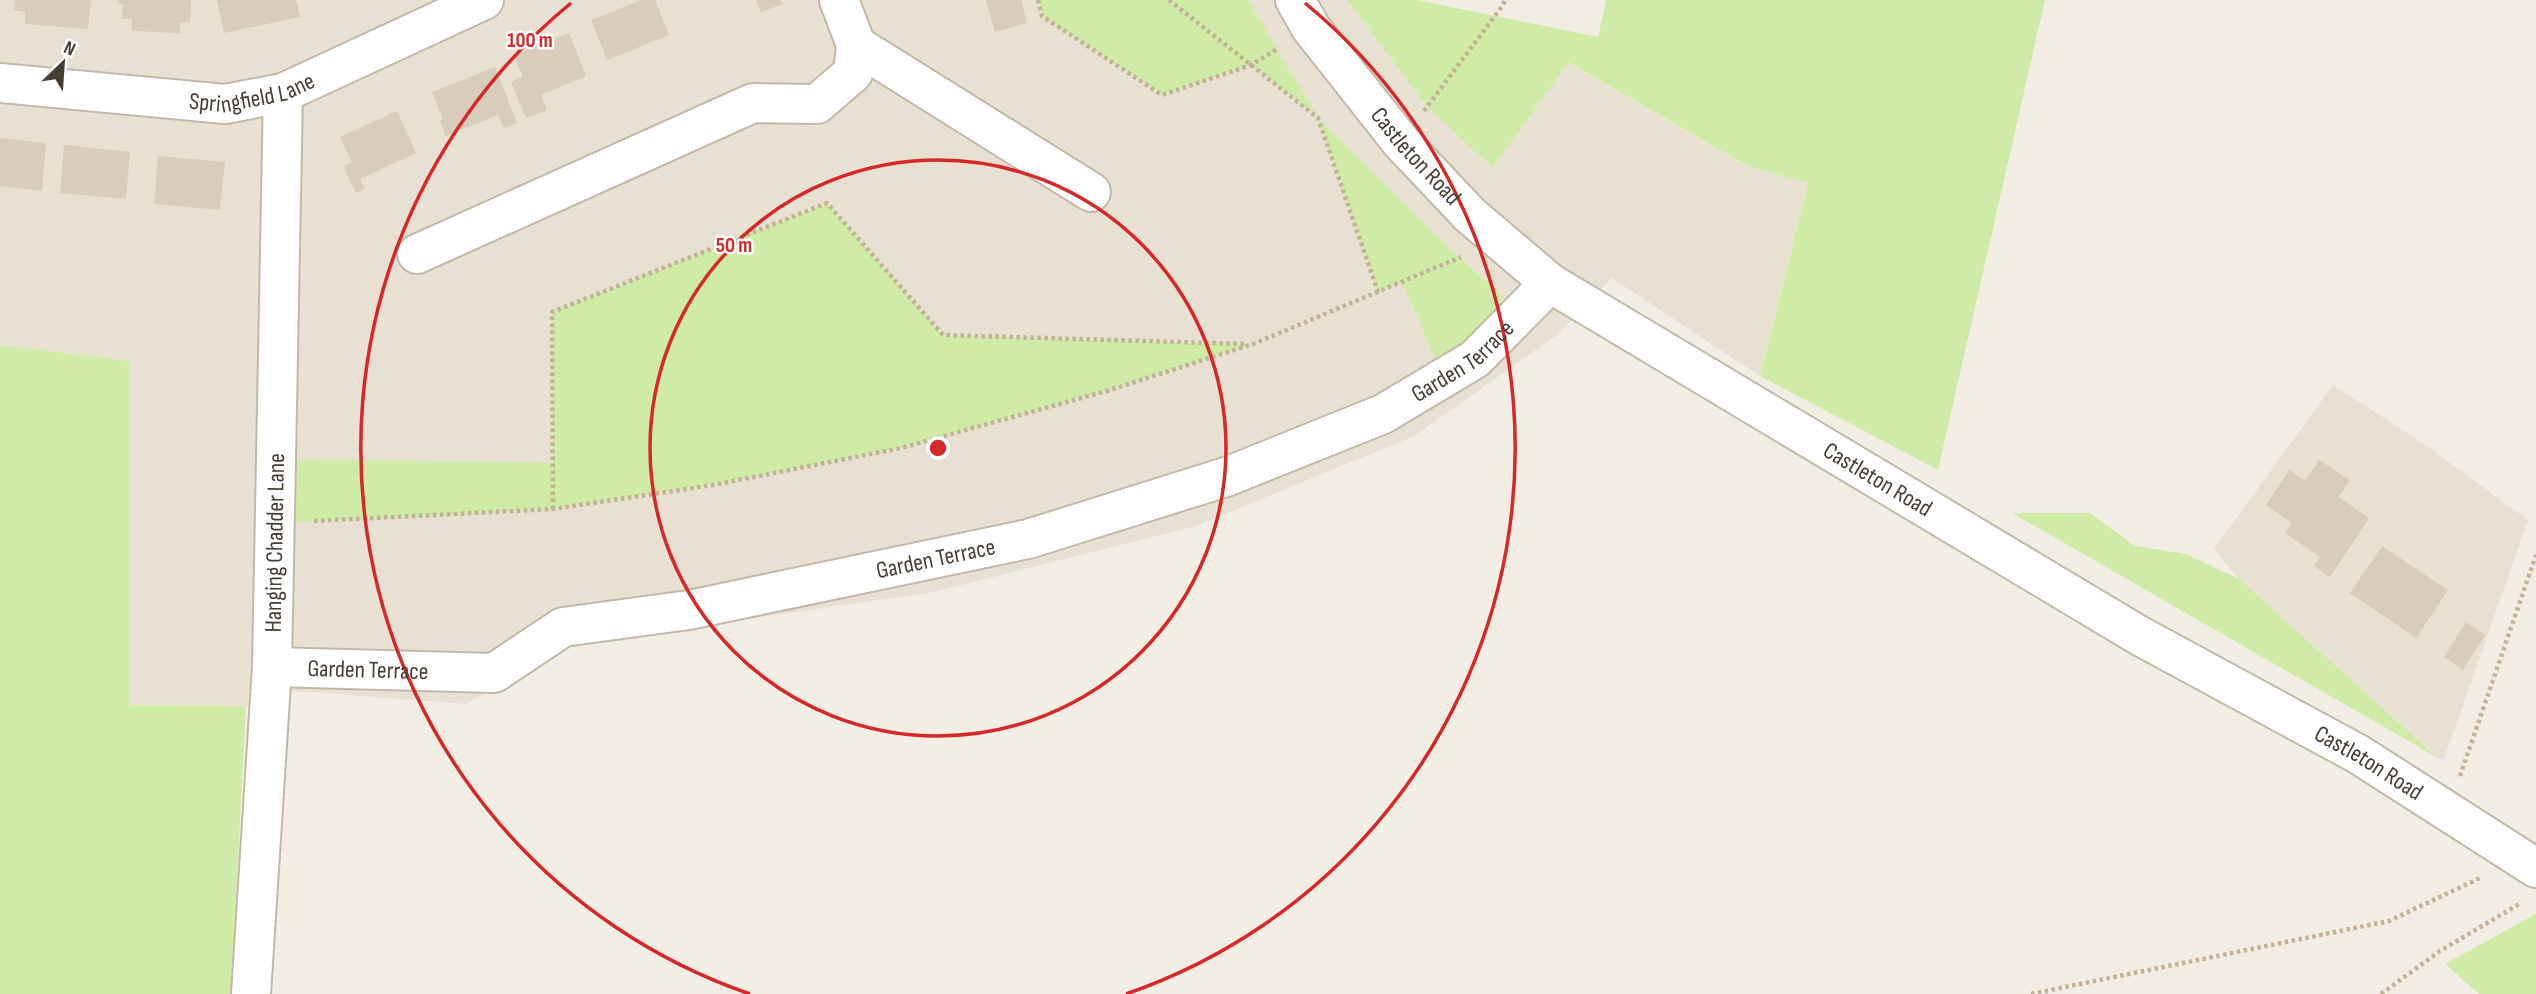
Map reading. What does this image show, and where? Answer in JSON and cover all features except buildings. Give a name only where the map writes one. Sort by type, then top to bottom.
[{"type":"street","name":"Springfield Lane","points":[[0,83],[225,104],[283,93],[484,0]]},
{"type":"street","points":[[417,254],[753,103],[817,104],[853,73],[856,45],[839,0]]},
{"type":"street","name":"Castleton Road","points":[[1303,14],[1401,142],[1470,215],[1550,283],[2140,636],[2358,754],[2502,847],[2530,885]]},
{"type":"street","points":[[856,45],[1091,192]]},
{"type":"street","name":"Hanging Chadder Lane","points":[[251,994],[272,667],[283,93]]},
{"type":"street","name":"Garden Terrace","points":[[272,667],[494,673],[563,627],[689,610],[1028,540],[1226,477],[1383,414],[1475,359],[1550,283]]},
{"type":"path","points":[[1038,0],[1042,16],[1162,95],[1251,65],[1303,14]]},
{"type":"path","points":[[1169,0],[1318,118],[1378,292]]},
{"type":"path","points":[[1401,142],[1503,5],[1504,0]]},
{"type":"path","points":[[553,509],[552,312],[827,203],[943,335],[1252,344]]},
{"type":"path","points":[[275,524],[553,509],[713,485],[901,447],[1110,390],[1252,344],[1500,240]]},
{"type":"path","points":[[2444,810],[2462,770],[2536,555]]},
{"type":"path","points":[[2031,994],[2389,921],[2486,875],[2502,847]]},
{"type":"path","points":[[2381,994],[2530,885]]},
{"type":"shaded area","points":[[0,0],[1347,0],[1427,107],[1493,167],[1567,62],[1748,167],[1808,183],[1760,376],[1612,278],[1557,335],[1414,436],[1196,526],[934,592],[565,645],[467,704],[294,691],[246,706],[129,705],[129,361],[0,345]]},
{"type":"shaded area","points":[[2333,385],[2424,444],[2528,520],[2444,759],[2438,758],[2239,579],[2214,549]]},
{"type":"green space","points":[[1038,0],[1248,0],[1318,118],[1251,65],[1162,95],[1042,16]]},
{"type":"green space","points":[[1347,0],[1417,0],[1598,37],[1606,0],[2045,0],[1938,470],[1760,376],[1808,183],[1749,167],[1568,62],[1493,168],[1427,107]]},
{"type":"green space","points":[[1318,118],[1468,266],[1503,296],[1493,326],[1441,372],[1402,282],[1378,292]]},
{"type":"green space","points":[[827,203],[943,335],[1252,344],[1110,390],[901,448],[713,485],[553,509],[286,522],[286,459],[552,463],[552,312]]},
{"type":"green space","points":[[0,345],[129,361],[129,705],[246,706],[231,994],[0,994]]},
{"type":"green space","points":[[2012,513],[2090,513],[2135,546],[2186,554],[2239,579],[2438,758]]},
{"type":"green space","points":[[2536,914],[2536,994],[2479,994],[2445,964]]}]
